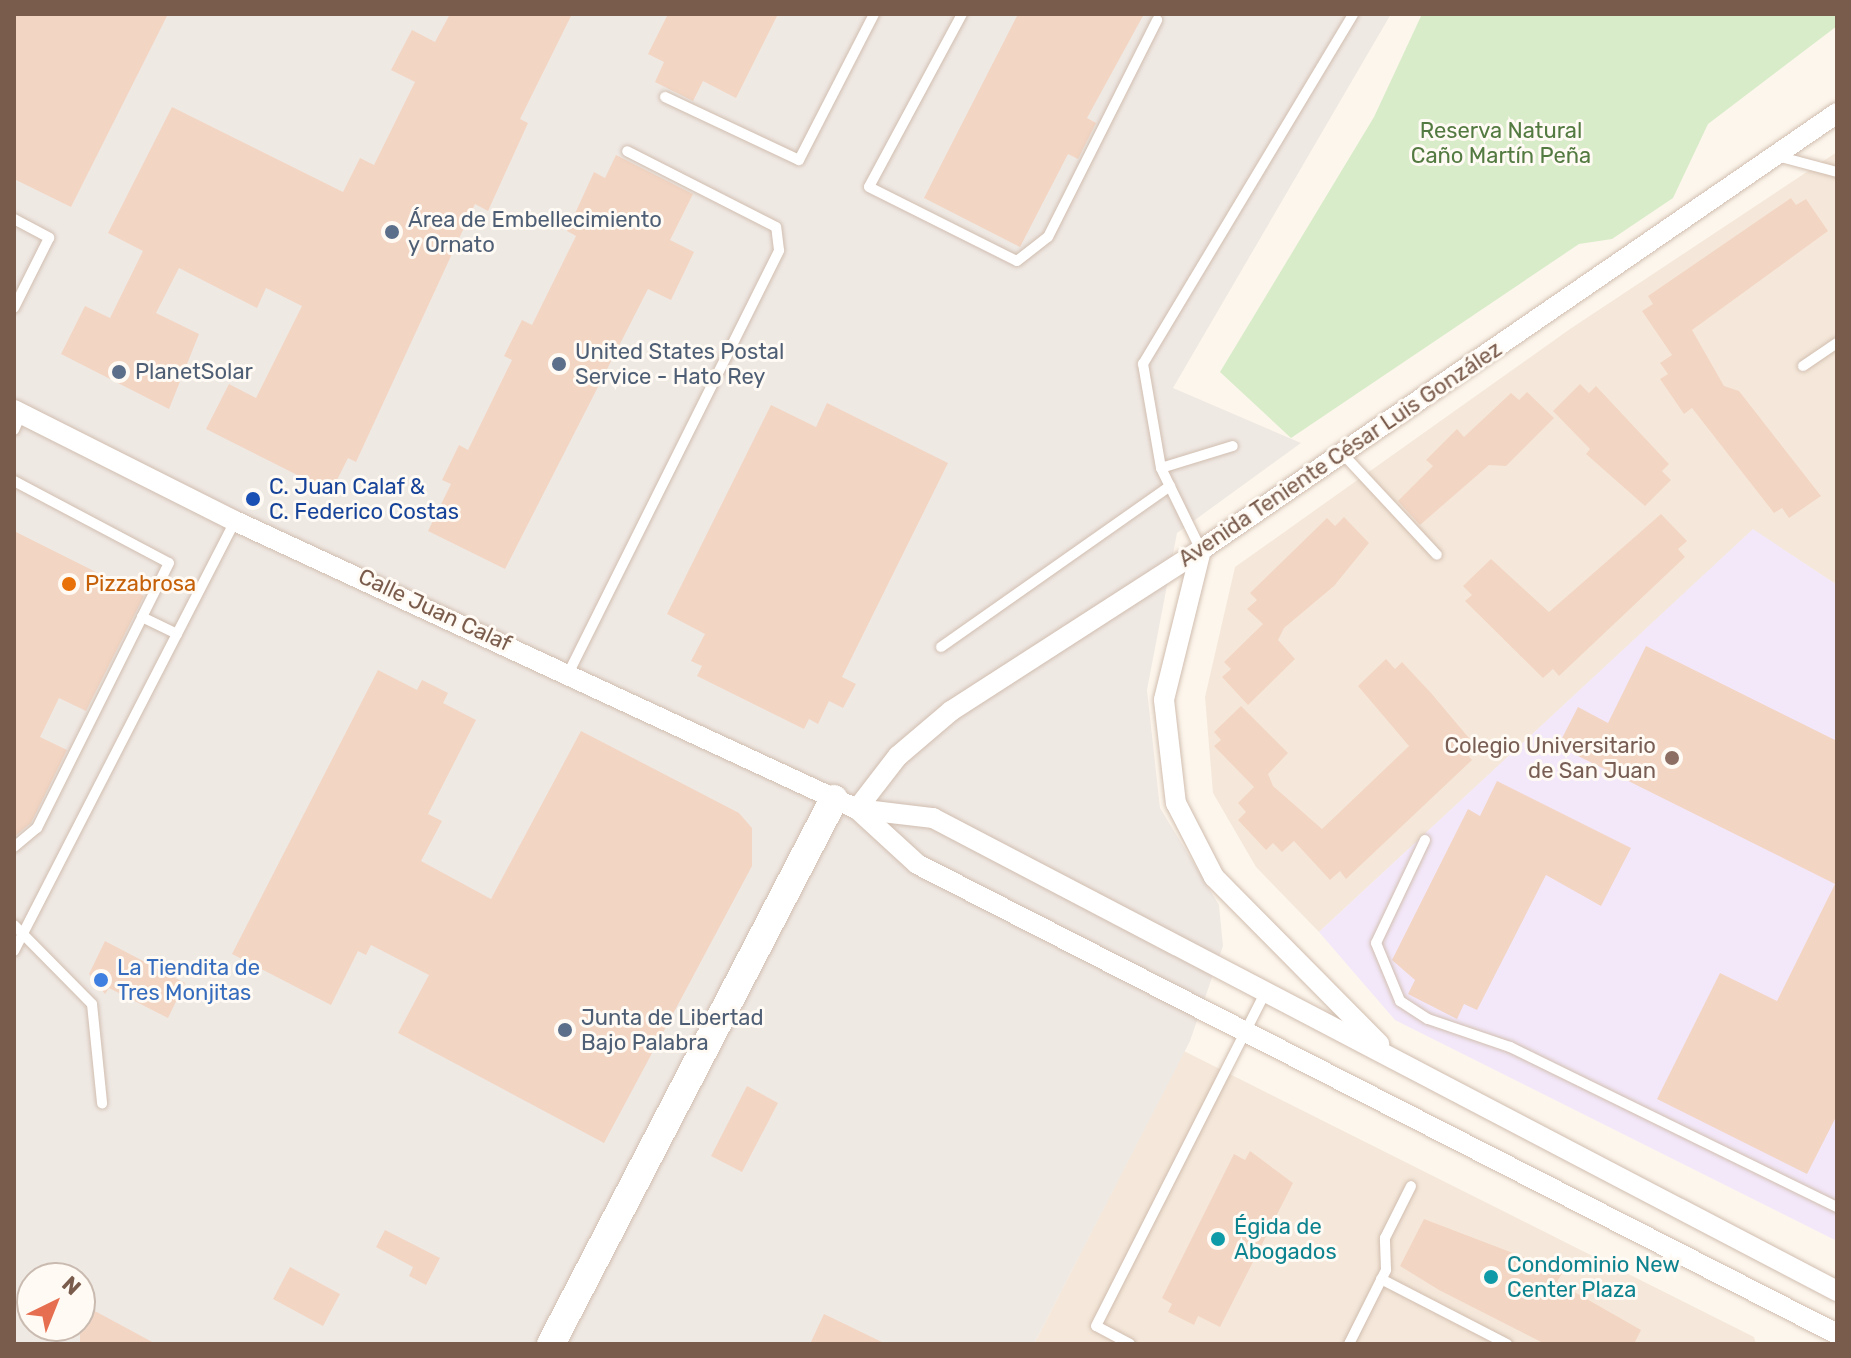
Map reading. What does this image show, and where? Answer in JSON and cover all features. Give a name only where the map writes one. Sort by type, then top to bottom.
[{"type":"street","name":"Avenida Teniente César Luis González","points":[[551,1344],[845,804],[951,711],[1201,550],[1837,113]]},
{"type":"street","name":"Calle Juan Calaf","points":[[16,418],[569,672],[845,804]]},
{"type":"street","points":[[1201,550],[1164,700],[1176,803],[1214,877],[1393,1058]]},
{"type":"street","points":[[845,804],[933,818],[1837,1291]]},
{"type":"street","points":[[845,804],[917,864],[1834,1334]]},
{"type":"lane","points":[[665,97],[799,160],[874,14]]},
{"type":"lane","points":[[962,14],[869,187],[1017,261],[1048,237],[1157,20]]},
{"type":"lane","points":[[1201,550],[1161,468],[1143,364],[1353,14]]},
{"type":"lane","points":[[569,672],[779,250],[776,227],[627,151]]},
{"type":"lane","points":[[1775,156],[1837,172]]},
{"type":"lane","points":[[14,219],[49,238],[14,308]]},
{"type":"lane","points":[[1803,366],[1837,343]]},
{"type":"lane","points":[[1161,468],[1233,446]]},
{"type":"lane","points":[[1342,453],[1437,555]]},
{"type":"lane","points":[[14,481],[169,563],[37,828],[14,847]]},
{"type":"lane","points":[[941,647],[1170,486]]},
{"type":"lane","points":[[14,951],[235,521]]},
{"type":"lane","points":[[142,617],[177,634]]},
{"type":"lane","points":[[1425,840],[1376,943],[1400,1001],[1428,1019],[1510,1047],[1837,1207]]},
{"type":"lane","points":[[14,925],[25,930],[92,1004],[102,1103]]},
{"type":"lane","points":[[1130,1344],[1096,1326],[1266,991]]},
{"type":"lane","points":[[1349,1344],[1381,1279],[1385,1238],[1411,1186]]},
{"type":"lane","points":[[1381,1279],[1507,1344]]},
{"type":"shaded area","points":[[14,14],[1391,14],[1173,388],[1301,443],[1177,533],[1147,690],[1160,808],[1219,905],[1223,946],[1190,1041],[1034,1344],[14,1344]]},
{"type":"shaded area","points":[[1837,152],[1837,585],[1753,530],[1319,932],[1256,867],[1213,793],[1205,697],[1235,567],[1570,329]]},
{"type":"shaded area","name":"Colegio Universitario de San Juan","points":[[1753,529],[1837,585],[1837,1241],[1395,1020],[1319,932]]},
{"type":"shaded area","points":[[1184,1051],[1754,1337],[1756,1344],[1034,1344]]},
{"type":"green space","name":"Reserva Natural Caño Martín Peña","points":[[1422,14],[1837,14],[1837,26],[1708,124],[1673,198],[1612,239],[1579,244],[1291,438],[1220,372],[1374,117]]},
{"type":"building","points":[[14,14],[168,14],[71,207],[14,179]]},
{"type":"building","name":"Área de Embellecimiento y Ornato","points":[[450,14],[572,14],[520,119],[528,123],[488,211],[475,204],[356,462],[348,458],[331,492],[206,429],[229,384],[256,398],[302,306],[266,288],[257,308],[179,268],[156,313],[199,334],[169,409],[61,354],[85,306],[110,318],[143,251],[108,233],[172,107],[343,192],[360,158],[374,165],[415,82],[391,70],[412,30],[435,42]]},
{"type":"building","points":[[668,14],[778,14],[736,98],[703,81],[693,101],[655,82],[664,62],[648,54]]},
{"type":"building","points":[[1018,14],[1144,14],[1087,118],[1096,123],[1078,159],[1068,154],[1020,247],[924,198]]},
{"type":"building","name":"United States Postal Service - Hato Rey","points":[[616,155],[693,194],[670,240],[694,252],[671,300],[648,289],[505,569],[428,531],[451,484],[442,480],[459,445],[468,450],[512,360],[504,356],[522,320],[532,325],[576,236],[567,231],[594,172],[605,178]]},
{"type":"building","points":[[1791,198],[1796,205],[1806,199],[1828,231],[1692,330],[1724,386],[1739,391],[1821,496],[1789,518],[1782,508],[1774,513],[1692,408],[1684,414],[1660,379],[1668,374],[1660,363],[1672,355],[1642,311],[1653,304],[1648,296]]},
{"type":"building","points":[[1580,384],[1589,393],[1596,386],[1669,464],[1662,471],[1671,480],[1645,506],[1586,454],[1590,449],[1553,411]]},
{"type":"building","points":[[1527,392],[1554,418],[1506,466],[1489,465],[1420,525],[1398,501],[1433,466],[1426,460],[1457,429],[1464,437],[1511,393],[1519,400]]},
{"type":"building","points":[[827,403],[948,463],[842,677],[856,684],[843,708],[829,701],[818,724],[809,719],[804,729],[697,676],[702,666],[691,661],[705,634],[667,614],[771,405],[816,427]]},
{"type":"building","points":[[1661,514],[1687,541],[1678,549],[1685,557],[1559,676],[1553,669],[1543,678],[1465,601],[1472,595],[1463,586],[1491,559],[1549,612]]},
{"type":"building","points":[[1344,517],[1369,543],[1334,586],[1284,628],[1278,640],[1295,659],[1248,705],[1222,677],[1231,669],[1224,662],[1263,624],[1247,609],[1257,600],[1250,593],[1327,518],[1335,526]]},
{"type":"building","points":[[14,531],[144,596],[86,711],[59,698],[40,737],[67,750],[31,823],[14,837]]},
{"type":"building","points":[[1646,646],[1837,741],[1837,1115],[1807,1174],[1657,1099],[1720,973],[1777,1001],[1835,884],[1558,746],[1578,707],[1608,723]]},
{"type":"building","points":[[1386,659],[1395,669],[1402,662],[1431,693],[1474,744],[1465,752],[1472,760],[1346,879],[1340,871],[1330,880],[1294,841],[1282,852],[1273,843],[1266,850],[1238,820],[1246,812],[1238,803],[1254,787],[1214,746],[1221,740],[1214,732],[1241,706],[1288,753],[1268,774],[1273,786],[1322,829],[1409,746],[1358,686]]},
{"type":"building","points":[[378,670],[417,690],[422,680],[448,693],[443,703],[476,720],[428,814],[442,821],[421,861],[491,899],[581,731],[739,813],[752,828],[752,866],[604,1143],[398,1033],[429,975],[371,945],[366,955],[358,951],[331,1005],[232,954]]},
{"type":"building","points":[[1497,781],[1631,848],[1601,906],[1546,875],[1477,1010],[1464,1004],[1457,1019],[1408,994],[1415,980],[1392,960],[1468,809],[1480,816]]},
{"type":"building","points":[[105,941],[185,983],[168,1018],[109,988],[105,994],[89,974]]},
{"type":"building","points":[[747,1086],[778,1103],[742,1172],[711,1156]]},
{"type":"building","name":"Égida de Abogados","points":[[1250,1151],[1293,1183],[1220,1327],[1198,1316],[1194,1325],[1168,1312],[1172,1304],[1162,1298],[1234,1154],[1245,1160]]},
{"type":"building","name":"Condominio New Center Plaza","points":[[1424,1219],[1563,1272],[1557,1282],[1641,1330],[1634,1344],[1545,1344],[1439,1290],[1400,1266]]},
{"type":"building","points":[[385,1230],[440,1258],[426,1285],[409,1276],[413,1267],[376,1247]]},
{"type":"building","points":[[290,1267],[340,1294],[323,1326],[273,1299]]},
{"type":"building","points":[[96,1312],[156,1344],[80,1344],[96,1342]]},
{"type":"building","points":[[824,1314],[886,1344],[810,1344]]},
{"type":"place","name":"Área de Embellecimiento y Ornato","points":[[392,232]]},
{"type":"place","name":"United States Postal Service - Hato Rey","points":[[559,364]]},
{"type":"place","name":"PlanetSolar","points":[[119,372]]},
{"type":"place","name":"C. Juan Calaf & C. Federico Costas","points":[[253,499]]},
{"type":"place","name":"Pizzabrosa","points":[[69,584]]},
{"type":"place","name":"Colegio Universitario de San Juan","points":[[1672,758]]},
{"type":"place","name":"La Tiendita de Tres Monjitas","points":[[101,980]]},
{"type":"place","name":"Junta de Libertad Bajo Palabra","points":[[565,1030]]},
{"type":"place","name":"Égida de Abogados","points":[[1218,1239]]},
{"type":"place","name":"Condominio New Center Plaza","points":[[1491,1277]]}]
